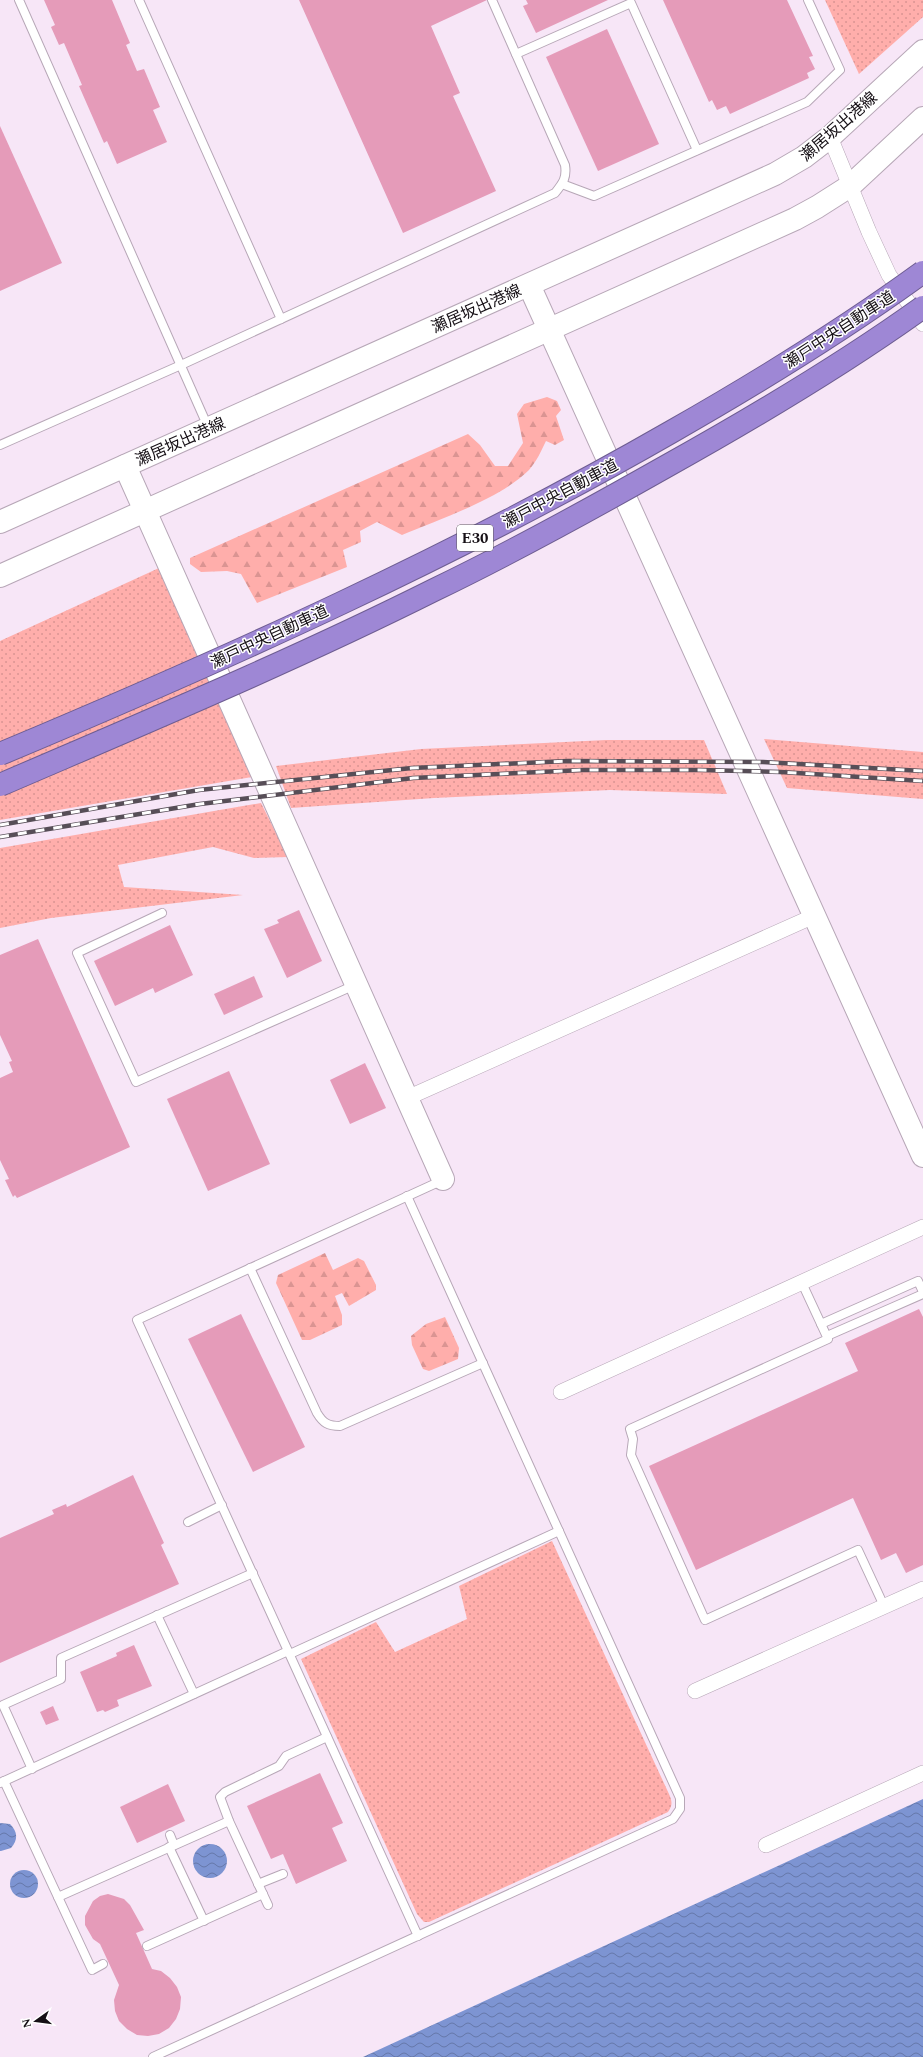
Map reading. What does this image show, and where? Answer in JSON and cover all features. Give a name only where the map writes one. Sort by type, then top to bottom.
[{"type":"highway","name":"瀬戸中央自動車道","points":[[0,754],[251,646],[422,565],[580,484],[742,391],[876,306],[923,272]]},
{"type":"highway","name":"瀬戸中央自動車道","points":[[0,786],[263,671],[448,583],[588,511],[752,418],[890,331],[923,307]]},
{"type":"main road","name":"瀬居坂出港線","points":[[0,522],[775,174],[804,157],[830,137],[923,51]]},
{"type":"main road","points":[[0,576],[795,219],[850,186],[923,118]]},
{"type":"main road","points":[[528,285],[923,1156]]},
{"type":"main road","points":[[125,466],[443,1180]]},
{"type":"street","points":[[830,137],[889,275],[923,324]]},
{"type":"street","points":[[407,1098],[814,916]]},
{"type":"street","points":[[561,1392],[923,1227]]},
{"type":"street","points":[[695,1691],[923,1589]]},
{"type":"street","points":[[766,1845],[923,1773]]},
{"type":"lane","points":[[19,0],[209,428]]},
{"type":"lane","points":[[139,0],[281,319]]},
{"type":"lane","points":[[0,445],[181,365],[555,193],[562,184],[566,175],[564,165],[492,0]]},
{"type":"lane","points":[[562,184],[594,196],[807,102],[840,70],[808,0]]},
{"type":"lane","points":[[516,54],[631,3],[697,150]]},
{"type":"lane","points":[[162,914],[77,953],[136,1082],[356,984]]},
{"type":"lane","points":[[418,1936],[137,1320],[443,1180]]},
{"type":"lane","points":[[153,2057],[673,1819],[680,1809],[680,1798],[407,1196]]},
{"type":"lane","points":[[250,1268],[317,1413],[322,1422],[330,1426],[340,1426],[483,1363]]},
{"type":"lane","points":[[821,1324],[918,1281],[923,1293],[827,1336],[828,1339],[630,1429],[633,1439],[632,1455],[705,1620],[858,1550],[884,1606]]},
{"type":"lane","points":[[802,1283],[827,1336]]},
{"type":"lane","points":[[188,1522],[222,1505]]},
{"type":"lane","points":[[103,1964],[92,1970],[2,1782],[194,1694],[559,1532]]},
{"type":"lane","points":[[32,1769],[2,1706],[60,1679],[61,1658],[253,1573]]},
{"type":"lane","points":[[157,1615],[194,1694]]},
{"type":"lane","points":[[268,1905],[229,1821],[220,1797],[225,1792],[279,1766],[286,1756],[327,1737]]},
{"type":"lane","points":[[58,1897],[229,1821]]},
{"type":"lane","points":[[170,1835],[172,1846],[204,1921]]},
{"type":"lane","points":[[258,1884],[282,1874]]},
{"type":"lane","points":[[147,1946],[263,1894]]},
{"type":"green space","points":[[825,0],[923,0],[923,17],[859,74]]},
{"type":"green space","points":[[547,397],[557,401],[561,410],[556,416],[564,440],[555,445],[546,441],[539,456],[529,470],[517,480],[486,499],[402,535],[377,522],[360,531],[361,542],[343,550],[347,567],[257,603],[241,574],[227,571],[201,572],[190,564],[190,558],[468,434],[480,445],[495,466],[508,466],[523,443],[517,414],[524,404]]},
{"type":"green space","points":[[159,568],[252,777],[0,820],[0,641]]},
{"type":"green space","points":[[764,739],[923,752],[923,799],[787,788]]},
{"type":"green space","points":[[606,740],[704,740],[727,794],[610,790],[434,798],[291,808],[276,766],[421,749]]},
{"type":"green space","points":[[261,803],[288,857],[254,858],[213,847],[118,865],[124,887],[243,895],[51,918],[0,928],[0,848]]},
{"type":"green space","points":[[325,1253],[333,1270],[358,1258],[364,1261],[376,1285],[376,1290],[349,1306],[342,1293],[335,1296],[342,1315],[342,1325],[310,1340],[302,1340],[276,1283],[278,1275]]},
{"type":"green space","points":[[445,1317],[459,1348],[458,1359],[429,1371],[423,1369],[412,1345],[411,1336],[426,1324]]},
{"type":"green space","points":[[552,1541],[669,1794],[671,1807],[668,1812],[429,1922],[424,1922],[417,1914],[301,1659],[376,1622],[395,1652],[467,1619],[459,1586]]},
{"type":"water","points":[[923,1799],[923,2057],[363,2057]]},
{"type":"water","points":[[0,1823],[10,1824],[16,1833],[15,1842],[11,1848],[1,1851],[0,1851]]},
{"type":"water","points":[[207,1844],[213,1844],[217,1845],[224,1851],[227,1861],[226,1868],[220,1875],[213,1878],[207,1878],[203,1877],[196,1871],[193,1864],[193,1858],[194,1854],[200,1847]]},
{"type":"water","points":[[24,1870],[34,1874],[38,1884],[34,1894],[24,1898],[14,1894],[10,1884],[14,1874]]},
{"type":"building","points":[[44,0],[112,0],[130,43],[126,45],[137,71],[144,69],[160,107],[153,110],[167,142],[117,164],[107,141],[104,143],[79,86],[82,85],[64,43],[59,45],[51,27],[55,25]]},
{"type":"building","points":[[299,0],[487,0],[431,26],[460,93],[453,96],[496,191],[403,233]]},
{"type":"building","points":[[526,0],[608,0],[536,33],[523,6],[528,4]]},
{"type":"building","points":[[663,0],[787,0],[813,56],[809,57],[815,69],[807,73],[809,78],[730,114],[726,106],[717,110],[712,100],[709,102]]},
{"type":"building","points":[[607,29],[659,144],[598,171],[546,57]]},
{"type":"building","points":[[0,126],[62,263],[0,291]]},
{"type":"building","points":[[299,910],[322,961],[287,978],[264,929],[279,923],[277,920]]},
{"type":"building","points":[[170,925],[193,975],[155,993],[153,988],[115,1006],[94,961]]},
{"type":"building","points":[[38,939],[130,1147],[17,1198],[15,1195],[13,1197],[5,1180],[9,1179],[0,1160],[0,1078],[13,1072],[9,1062],[12,1061],[0,1035],[0,955]]},
{"type":"building","points":[[254,976],[263,997],[224,1015],[214,994]]},
{"type":"building","points":[[365,1063],[386,1108],[350,1124],[330,1080]]},
{"type":"building","points":[[229,1071],[270,1164],[208,1191],[167,1099]]},
{"type":"building","points":[[919,1309],[923,1317],[923,1565],[906,1573],[896,1553],[881,1560],[853,1498],[696,1570],[649,1466],[858,1371],[845,1343]]},
{"type":"building","points":[[241,1314],[305,1447],[253,1472],[188,1339]]},
{"type":"building","points":[[133,1475],[164,1543],[161,1545],[179,1584],[0,1663],[0,1538],[54,1514],[52,1510],[66,1504],[67,1507]]},
{"type":"building","points":[[134,1645],[152,1686],[117,1700],[119,1706],[105,1712],[103,1710],[97,1712],[80,1672],[117,1656],[116,1653]]},
{"type":"building","points":[[53,1706],[59,1720],[46,1725],[40,1712]]},
{"type":"building","points":[[320,1773],[343,1823],[332,1828],[347,1861],[296,1884],[283,1854],[271,1859],[247,1806]]},
{"type":"building","points":[[168,1784],[185,1821],[137,1843],[120,1807]]},
{"type":"building","points":[[108,1894],[124,1899],[130,1905],[144,1930],[136,1933],[152,1969],[161,1971],[170,1978],[177,1987],[181,1997],[180,2009],[176,2019],[169,2028],[159,2034],[148,2036],[137,2035],[127,2029],[119,2021],[115,2011],[114,2000],[119,1985],[100,1944],[93,1939],[85,1925],[85,1916],[93,1901],[100,1896]]},
{"type":"railway","points":[[0,825],[199,790],[412,768],[568,761],[763,762],[923,771]]},
{"type":"railway","points":[[0,837],[200,804],[413,778],[583,770],[700,770],[781,772],[923,781]]}]
